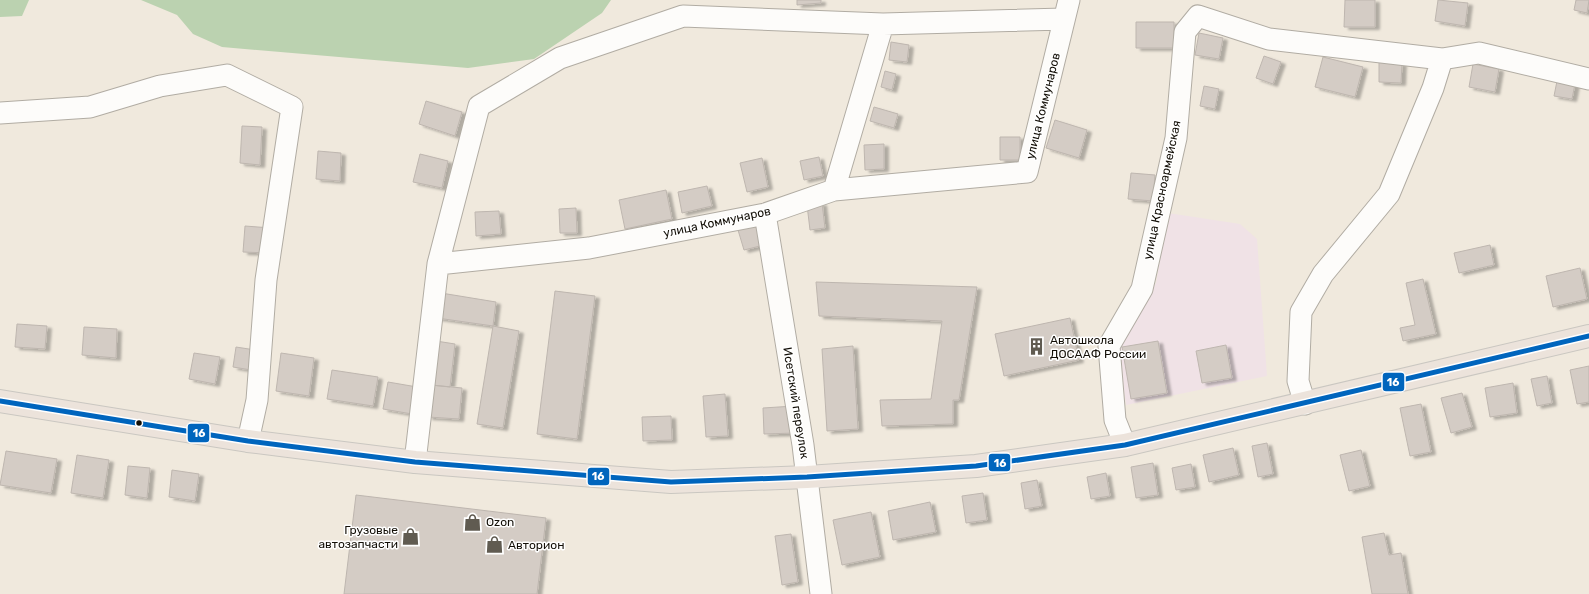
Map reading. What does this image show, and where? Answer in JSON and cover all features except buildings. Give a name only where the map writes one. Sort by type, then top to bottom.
[{"type":"main road","points":[[0,401],[248,441],[415,462],[672,482],[807,477],[976,466],[1125,445],[1305,404],[1589,336]]},
{"type":"street","points":[[415,462],[438,264],[479,106],[560,58],[683,16],[882,24],[1067,10]]},
{"type":"street","name":"улица Коммунаров","points":[[438,264],[589,248],[765,214],[834,190],[1027,172],[1067,10]]},
{"type":"street","name":"улица Красноармейская","points":[[1125,445],[1115,420],[1109,346],[1142,289],[1176,138],[1185,32],[1198,16],[1269,39],[1442,59],[1479,53],[1588,75]]},
{"type":"street","points":[[834,190],[882,24]]},
{"type":"street","points":[[1305,404],[1298,381],[1301,312],[1323,274],[1389,194],[1430,96],[1442,59]]},
{"type":"street","points":[[0,113],[90,107],[160,86],[227,75],[292,107],[266,280],[257,400],[248,441]]},
{"type":"street","name":"Исетский переулок","points":[[765,214],[807,477],[821,594]]},
{"type":"shaded area","points":[[1168,213],[1240,224],[1257,239],[1267,376],[1126,405],[1118,344],[1156,283]]},
{"type":"green space","points":[[0,0],[29,0],[22,16],[0,17]]},
{"type":"green space","points":[[141,0],[611,0],[602,13],[534,59],[468,68],[222,47],[193,34],[177,15]]},
{"type":"transit line","name":"16","points":[[0,401],[248,441],[415,462],[671,482],[807,477],[976,466],[1125,445],[1589,336]]},
{"type":"place","name":"Автошкола ДОСААФ России","points":[[1037,347]]},
{"type":"place","name":"Ozon","points":[[473,522]]},
{"type":"place","name":"Грузовые автозапчасти","points":[[411,537]]},
{"type":"place","name":"Авторион","points":[[495,545]]}]
